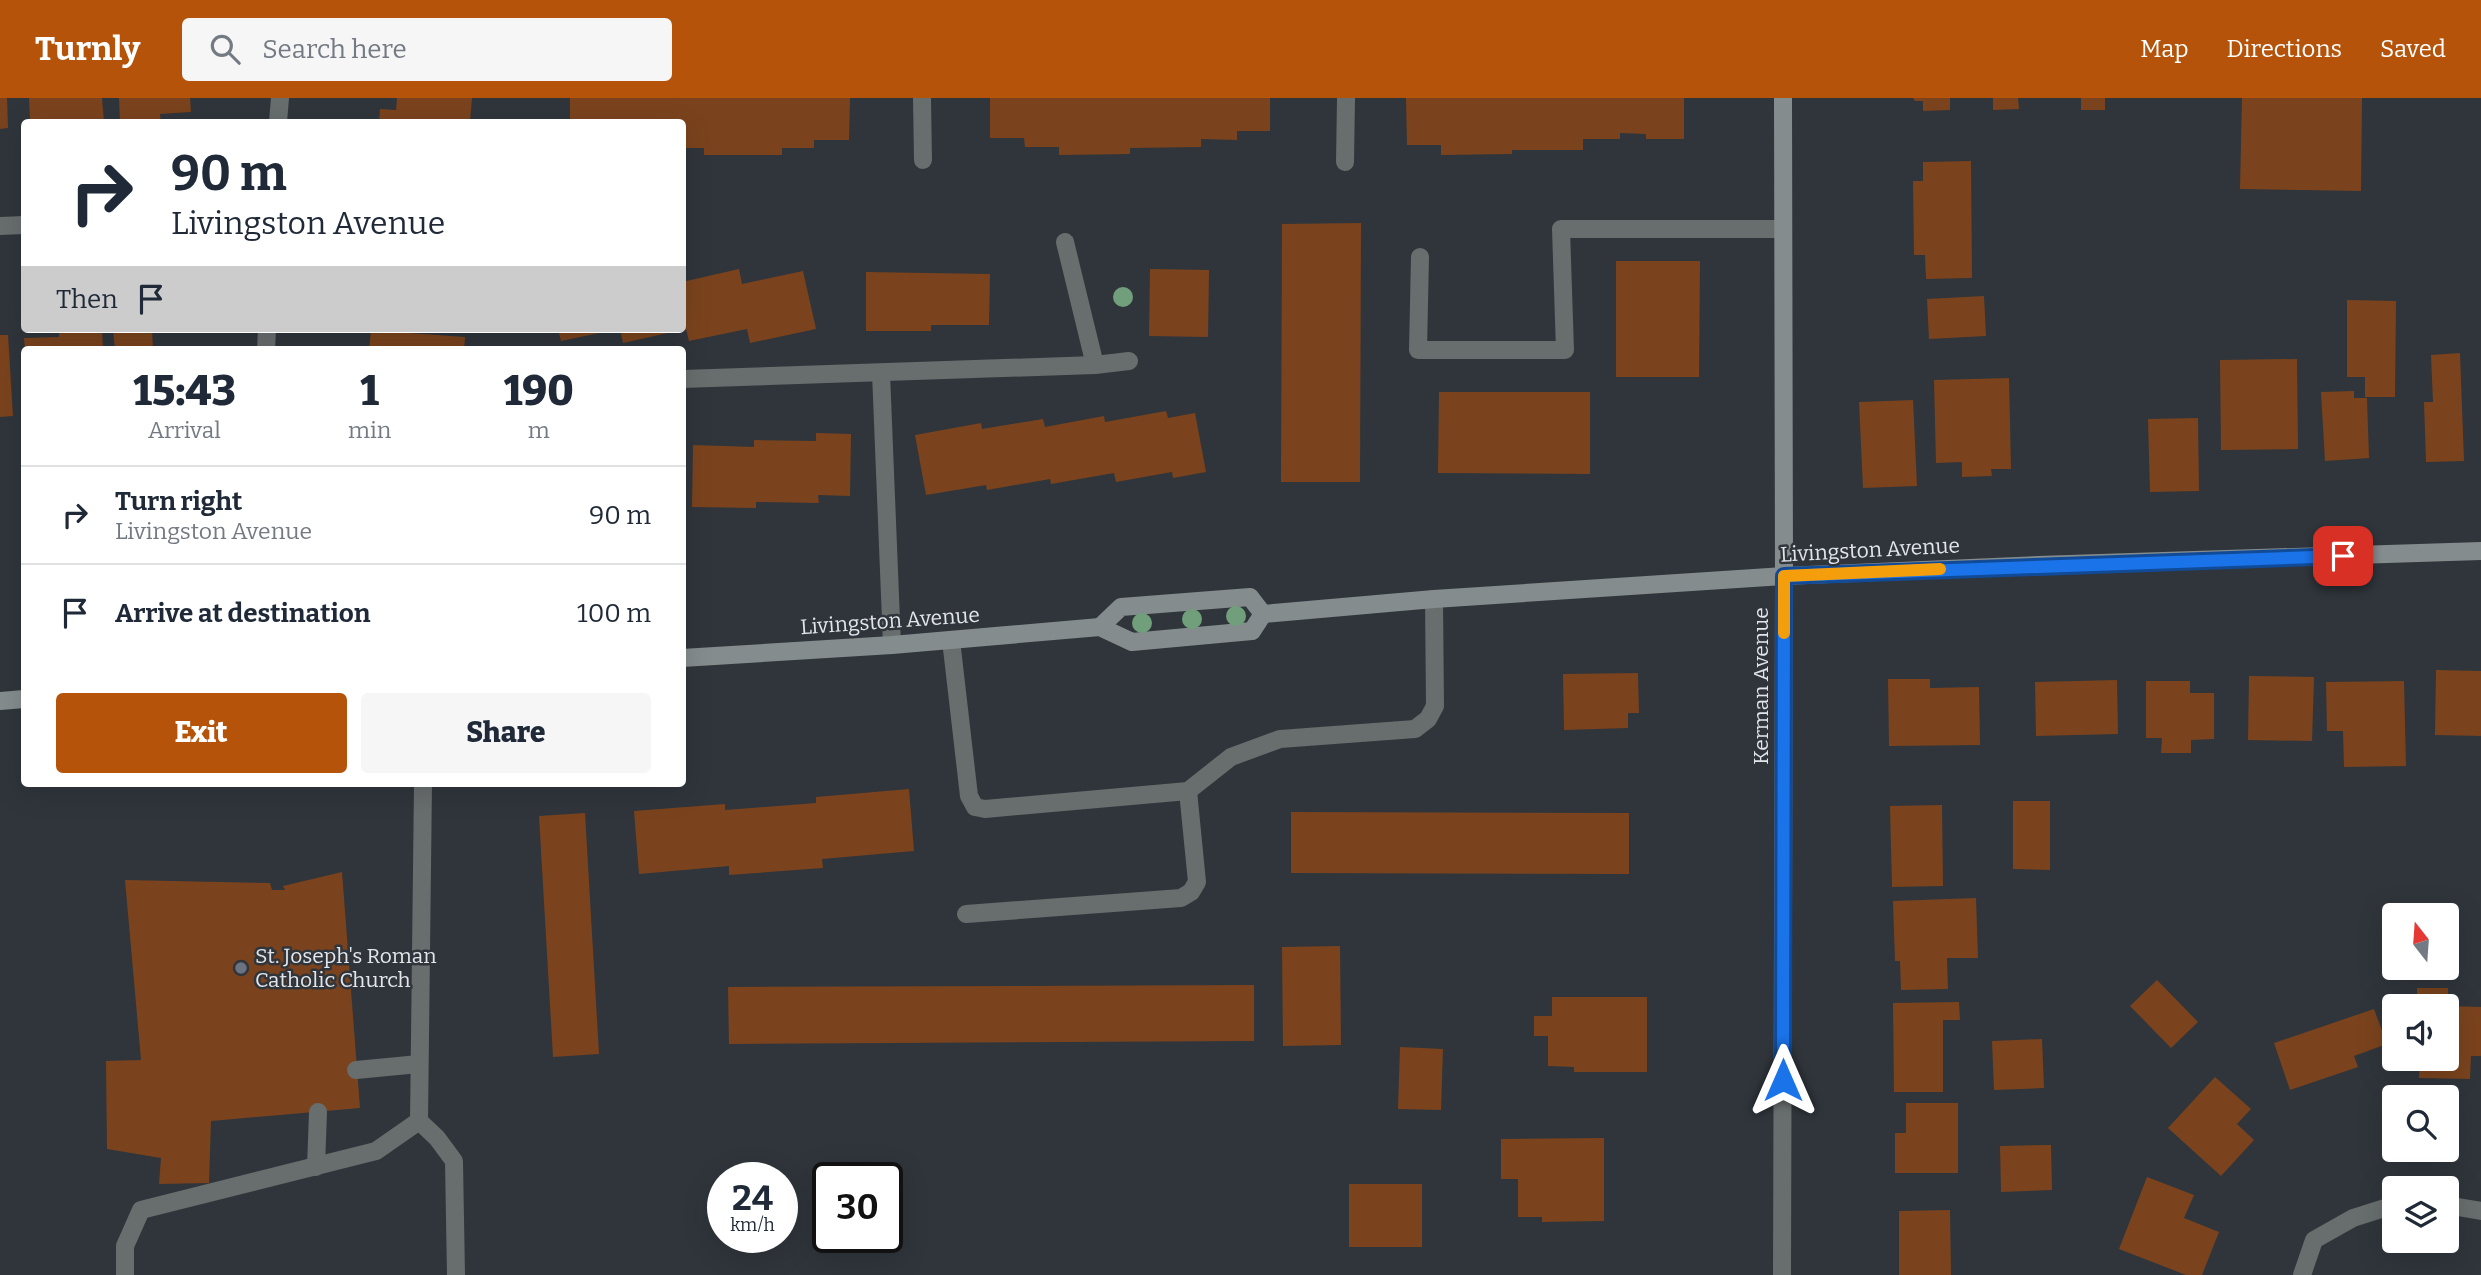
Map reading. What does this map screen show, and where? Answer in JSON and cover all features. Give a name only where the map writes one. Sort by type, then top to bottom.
[{"type":"main road","name":"Kerman Avenue","points":[[1783,98],[1784,576]]},
{"type":"main road","name":"Livingston Avenue","points":[[686,658],[1100,628],[1132,642],[1252,631],[1263,614],[1434,599],[1784,576],[2481,551]]},
{"type":"main road","points":[[1100,628],[1121,607],[1250,597],[1263,614]]},
{"type":"main road","points":[[0,701],[21,699]]},
{"type":"street","points":[[278,119],[280,98]]},
{"type":"street","points":[[922,98],[923,160]]},
{"type":"street","points":[[1345,162],[1346,98]]},
{"type":"street","points":[[0,226],[21,225]]},
{"type":"street","points":[[1420,257],[1418,350],[1565,351],[1561,229],[1782,229]]},
{"type":"street","points":[[1065,242],[1095,365]]},
{"type":"street","points":[[686,379],[1095,365],[1129,361]]},
{"type":"street","points":[[881,373],[892,645]]},
{"type":"street","name":"Kerman Avenue","points":[[1782,1275],[1784,576]]},
{"type":"street","points":[[951,640],[969,796],[975,807],[985,809],[1188,791],[1231,757],[1280,738],[1415,729],[1428,719],[1435,706],[1434,599]]},
{"type":"street","points":[[423,787],[419,1121],[437,1138],[454,1161],[456,1275]]},
{"type":"street","points":[[966,914],[1181,898],[1191,892],[1197,882],[1188,791]]},
{"type":"street","points":[[356,1070],[419,1064]]},
{"type":"street","points":[[316,1167],[318,1112]]},
{"type":"street","points":[[125,1275],[125,1246],[141,1210],[376,1151],[419,1121]]},
{"type":"street","points":[[2459,1207],[2481,1211]]},
{"type":"street","points":[[2302,1275],[2314,1240],[2353,1218],[2382,1209]]},
{"type":"building","points":[[0,98],[7,98],[8,128],[0,129]]},
{"type":"building","points":[[29,98],[102,98],[104,119],[30,119]]},
{"type":"building","points":[[119,98],[190,98],[191,112],[160,114],[161,119],[120,119]]},
{"type":"building","points":[[397,98],[472,98],[470,119],[379,119],[380,109],[396,110]]},
{"type":"building","points":[[570,98],[850,98],[849,140],[814,140],[814,148],[782,148],[782,155],[704,155],[704,148],[686,148],[686,119],[570,119]]},
{"type":"building","points":[[990,98],[1270,98],[1270,131],[1237,131],[1237,140],[1201,139],[1201,147],[1130,148],[1130,154],[1059,155],[1059,147],[1025,147],[1024,138],[990,138]]},
{"type":"building","points":[[1406,98],[1684,98],[1684,139],[1646,139],[1646,134],[1620,133],[1620,139],[1583,139],[1583,150],[1512,150],[1512,154],[1441,155],[1441,145],[1407,145]]},
{"type":"building","points":[[1913,98],[1950,98],[1950,110],[1923,111],[1923,101],[1915,101]]},
{"type":"building","points":[[1993,98],[2018,98],[2019,109],[1993,110]]},
{"type":"building","points":[[2081,98],[2105,98],[2105,110],[2081,110]]},
{"type":"building","points":[[2242,98],[2362,98],[2361,191],[2240,189]]},
{"type":"building","points":[[1971,161],[1972,278],[1926,279],[1925,255],[1914,255],[1913,181],[1923,181],[1923,162]]},
{"type":"building","points":[[1361,223],[1360,482],[1281,482],[1282,224]]},
{"type":"building","points":[[1616,261],[1700,261],[1699,377],[1616,377]]},
{"type":"building","points":[[739,269],[742,284],[803,271],[816,329],[750,343],[747,329],[689,341],[686,329],[686,281]]},
{"type":"building","points":[[1150,269],[1209,270],[1208,337],[1149,336]]},
{"type":"building","points":[[866,272],[990,274],[989,325],[931,325],[931,331],[866,331]]},
{"type":"building","points":[[1984,296],[1986,336],[1929,339],[1927,299]]},
{"type":"building","points":[[2347,300],[2396,301],[2395,397],[2365,397],[2365,377],[2347,377]]},
{"type":"building","points":[[59,333],[102,333],[103,346],[25,346],[24,338],[59,337]]},
{"type":"building","points":[[113,333],[152,333],[153,346],[115,346]]},
{"type":"building","points":[[371,333],[465,337],[464,346],[369,346]]},
{"type":"building","points":[[559,333],[600,333],[561,341]]},
{"type":"building","points":[[621,333],[668,333],[623,343]]},
{"type":"building","points":[[0,335],[8,335],[13,416],[0,417]]},
{"type":"building","points":[[2460,353],[2464,461],[2426,462],[2424,402],[2433,402],[2431,355]]},
{"type":"building","points":[[2297,359],[2298,449],[2221,450],[2220,360]]},
{"type":"building","points":[[2009,378],[2011,469],[1991,469],[1992,476],[1962,477],[1962,462],[1936,463],[1934,380]]},
{"type":"building","points":[[2354,391],[2354,398],[2367,398],[2369,458],[2325,461],[2321,392]]},
{"type":"building","points":[[1439,392],[1590,392],[1590,474],[1438,473]]},
{"type":"building","points":[[1913,400],[1917,486],[1863,488],[1859,402]]},
{"type":"building","points":[[1166,411],[1168,418],[1195,413],[1206,472],[1173,478],[1172,472],[1116,482],[1114,473],[1051,484],[1050,479],[987,490],[986,485],[926,495],[915,435],[981,423],[982,429],[1043,419],[1045,427],[1104,416],[1105,422]]},
{"type":"building","points":[[2198,418],[2199,491],[2150,492],[2148,419]]},
{"type":"building","points":[[816,433],[851,434],[850,496],[818,495],[819,503],[756,502],[756,508],[692,507],[693,445],[754,447],[754,440],[816,441]]},
{"type":"building","points":[[2436,670],[2481,671],[2481,736],[2435,735]]},
{"type":"building","points":[[1638,673],[1639,713],[1628,713],[1628,728],[1564,730],[1563,674]]},
{"type":"building","points":[[2249,676],[2314,677],[2312,741],[2248,740]]},
{"type":"building","points":[[1888,679],[1930,679],[1930,688],[1979,687],[1980,745],[1889,746]]},
{"type":"building","points":[[2117,680],[2118,734],[2036,736],[2035,682]]},
{"type":"building","points":[[2146,681],[2190,681],[2190,693],[2214,693],[2214,739],[2191,740],[2191,753],[2161,753],[2162,738],[2146,738]]},
{"type":"building","points":[[2404,681],[2406,766],[2344,767],[2343,731],[2327,731],[2326,682]]},
{"type":"building","points":[[909,789],[914,851],[822,859],[823,868],[729,875],[729,866],[639,874],[634,811],[725,804],[725,810],[816,803],[816,797]]},
{"type":"building","points":[[2013,801],[2050,801],[2050,870],[2013,869]]},
{"type":"building","points":[[1942,805],[1943,886],[1892,887],[1890,806]]},
{"type":"building","points":[[1291,812],[1629,813],[1629,874],[1291,873]]},
{"type":"building","points":[[585,813],[599,1054],[553,1057],[539,816]]},
{"type":"building","name":"St. Joseph's Roman Catholic Church","points":[[342,872],[360,1108],[211,1121],[209,1183],[159,1184],[161,1158],[107,1149],[106,1061],[141,1060],[125,880],[270,883],[272,890],[285,890],[283,886]]},
{"type":"building","points":[[1976,898],[1978,958],[1947,958],[1948,989],[1901,990],[1900,961],[1895,961],[1893,901]]},
{"type":"building","points":[[1340,946],[1341,1045],[1283,1046],[1282,947]]},
{"type":"building","points":[[2157,980],[2198,1022],[2171,1048],[2130,1006]]},
{"type":"building","points":[[1254,985],[1254,1041],[729,1044],[728,987]]},
{"type":"building","points":[[2417,988],[2448,988],[2448,994],[2417,994]]},
{"type":"building","points":[[1552,997],[1647,997],[1647,1072],[1574,1072],[1574,1067],[1548,1066],[1548,1036],[1534,1036],[1534,1016],[1552,1016]]},
{"type":"building","points":[[1959,1002],[1960,1020],[1943,1020],[1943,1092],[1894,1092],[1893,1003]]},
{"type":"building","points":[[2459,1006],[2481,1007],[2481,1056],[2471,1056],[2470,1079],[2419,1078],[2419,1071],[2459,1071]]},
{"type":"building","points":[[2374,1009],[2382,1031],[2382,1046],[2354,1056],[2358,1067],[2290,1090],[2274,1043]]},
{"type":"building","points":[[2042,1039],[2044,1088],[1994,1090],[1992,1041]]},
{"type":"building","points":[[1400,1047],[1443,1049],[1441,1110],[1398,1109]]},
{"type":"building","points":[[2215,1077],[2251,1109],[2237,1124],[2254,1140],[2221,1176],[2168,1128]]},
{"type":"building","points":[[1906,1103],[1958,1103],[1958,1173],[1895,1173],[1895,1133],[1906,1133]]},
{"type":"building","points":[[1604,1138],[1604,1221],[1542,1222],[1542,1217],[1518,1217],[1518,1179],[1501,1179],[1501,1139]]},
{"type":"building","points":[[2051,1145],[2052,1190],[2001,1192],[2000,1146]]},
{"type":"building","points":[[2147,1177],[2194,1195],[2184,1218],[2219,1232],[2202,1275],[2186,1275],[2119,1249]]},
{"type":"building","points":[[1349,1184],[1422,1184],[1422,1247],[1349,1247]]},
{"type":"building","points":[[1950,1210],[1951,1275],[1899,1275],[1899,1211]]},
{"type":"slow traffic","points":[[1784,633],[1784,576],[1940,569]]},
{"type":"place","name":"St. Joseph's Roman Catholic Church","points":[[241,968]]},
{"type":"route","points":[[1783,1080],[1784,576],[2343,556]]}]
